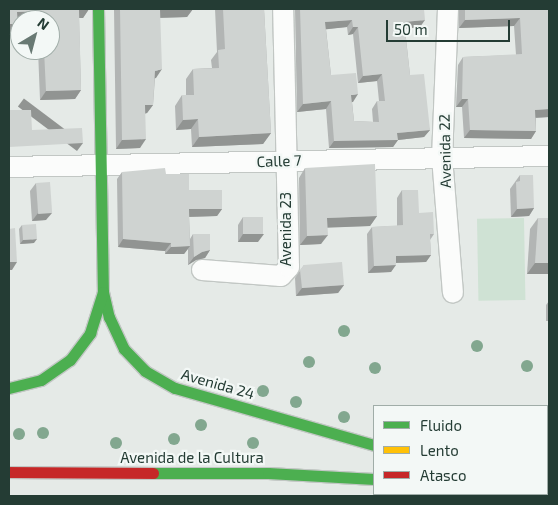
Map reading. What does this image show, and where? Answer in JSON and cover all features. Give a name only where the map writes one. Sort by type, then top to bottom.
[{"type":"main road","name":"Avenida 24","points":[[98,9],[103,292],[109,317],[124,349],[159,381],[373,445]]},
{"type":"main road","name":"Avenida 24","points":[[9,388],[41,380],[70,360],[90,333],[103,292]]},
{"type":"main road","name":"Avenida de la Cultura","points":[[9,472],[268,473],[373,479]]},
{"type":"street","name":"Avenida 23","points":[[202,270],[286,274],[289,267],[285,161],[283,9]]},
{"type":"street","name":"Avenida 22","points":[[448,9],[442,156],[453,293]]},
{"type":"street","name":"Calle 7","points":[[9,166],[100,166],[442,156],[549,156]]},
{"type":"green space","points":[[524,218],[525,300],[478,301],[477,219]]},
{"type":"building","points":[[9,9],[79,9],[81,90],[46,91],[44,60],[60,60],[60,10],[10,10],[9,24]]},
{"type":"building","points":[[120,9],[160,9],[162,69],[155,71],[153,105],[145,105],[146,139],[122,140]]},
{"type":"building","points":[[223,9],[264,9],[271,133],[199,137],[198,119],[183,120],[182,95],[194,95],[193,69],[219,68],[218,50],[225,49]]},
{"type":"building","points":[[300,9],[424,9],[425,20],[404,22],[410,75],[424,74],[430,130],[397,133],[398,140],[334,141],[331,101],[303,104]],"holes":[[[352,20],[353,27],[358,27],[363,76],[382,74],[385,101],[377,101],[379,122],[354,121],[351,95],[358,94],[356,73],[331,75],[325,22]]]},
{"type":"building","points":[[465,9],[549,9],[549,109],[535,110],[536,131],[470,130],[468,99],[462,99],[463,57],[522,54],[520,18],[465,20]]},
{"type":"building","points":[[9,110],[31,110],[32,130],[82,128],[83,143],[9,147]]},
{"type":"building","points":[[375,164],[377,216],[327,218],[328,235],[307,236],[305,168]]},
{"type":"building","points":[[165,168],[166,174],[189,174],[189,190],[222,190],[222,209],[189,209],[190,246],[171,247],[171,243],[123,239],[122,172]]},
{"type":"building","points":[[520,175],[533,175],[534,208],[517,209],[516,182],[520,181]]},
{"type":"building","points":[[50,182],[52,213],[38,214],[36,183]]},
{"type":"building","points":[[402,190],[418,190],[419,213],[433,212],[434,234],[430,234],[431,255],[396,256],[396,265],[374,266],[372,227],[403,225]]},
{"type":"building","points":[[243,217],[263,217],[263,234],[243,234]]},
{"type":"building","points":[[538,218],[549,218],[549,263],[535,263]]},
{"type":"building","points":[[36,224],[37,239],[23,240],[22,225]]},
{"type":"building","points":[[15,228],[17,262],[9,262],[9,229]]},
{"type":"building","points":[[193,234],[210,234],[210,250],[194,257]]},
{"type":"building","points":[[342,262],[344,285],[302,288],[300,270],[304,265]]},
{"type":"traffic: fast","points":[[98,9],[103,292],[109,317],[124,349],[145,371],[175,388],[373,445]]},
{"type":"traffic: fast","points":[[9,388],[41,380],[70,360],[90,333],[103,292]]},
{"type":"traffic: fast","points":[[153,473],[268,473],[373,479]]},
{"type":"traffic: slow","points":[[532,495],[539,496]]},
{"type":"traffic: jam","points":[[9,472],[153,473]]}]
